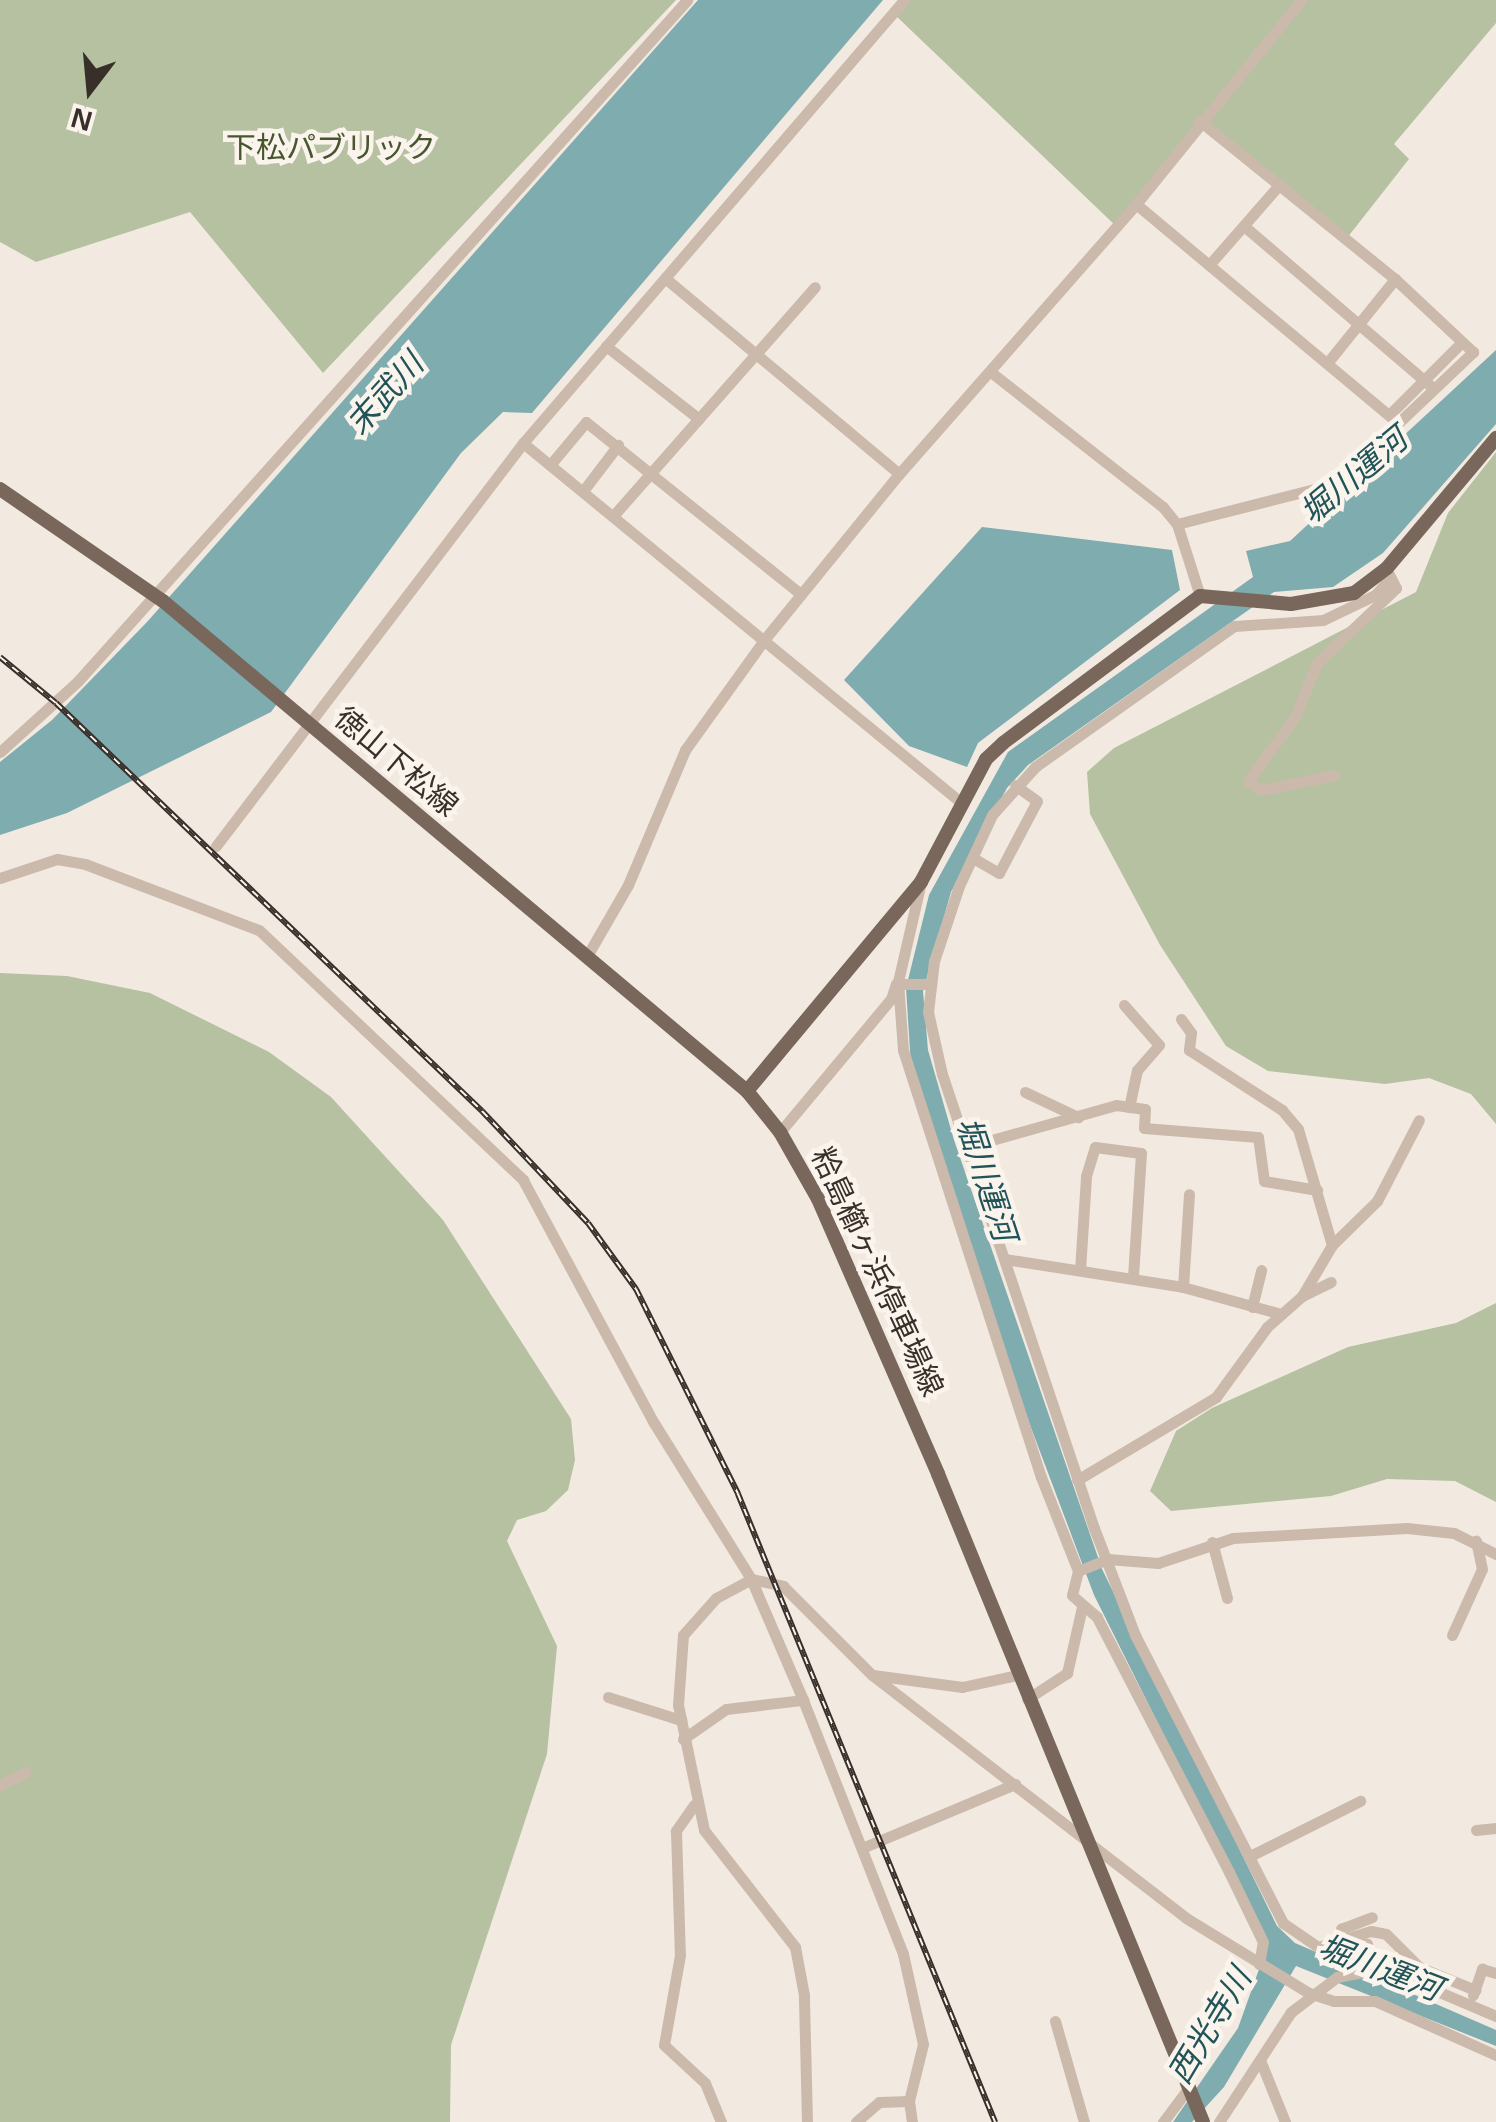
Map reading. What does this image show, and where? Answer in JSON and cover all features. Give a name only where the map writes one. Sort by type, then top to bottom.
[{"type":"main road","points":[[747,1091],[921,882],[986,758],[1002,743],[1206,594],[1270,600],[1333,599],[1388,573],[1496,438]]},
{"type":"main road","name":"徳山下松線","points":[[0,490],[159,598],[747,1091]]},
{"type":"main road","name":"粭島櫛ヶ浜停車場線","points":[[747,1091],[780,1132],[853,1278],[1027,1699],[1096,1853],[1203,2121]]},
{"type":"street","points":[[0,752],[56,703],[159,598],[687,0]]},
{"type":"street","points":[[216,846],[311,728],[523,444],[904,0]]},
{"type":"street","points":[[587,956],[628,885],[686,750],[764,640],[899,474],[1136,204],[1199,120],[1300,0]]},
{"type":"street","points":[[1178,524],[1322,490],[1429,384],[1472,352],[1395,279],[1199,120]]},
{"type":"street","points":[[1209,265],[1280,184]]},
{"type":"street","points":[[1136,204],[1393,419]]},
{"type":"street","points":[[1244,226],[1429,384]]},
{"type":"street","points":[[665,278],[899,474]]},
{"type":"street","points":[[1328,362],[1395,279]]},
{"type":"street","points":[[613,516],[816,286]]},
{"type":"street","points":[[606,346],[699,419]]},
{"type":"street","points":[[992,372],[1178,524],[1206,594]]},
{"type":"street","points":[[550,465],[586,422],[801,594]]},
{"type":"street","points":[[523,444],[963,804]]},
{"type":"street","points":[[583,492],[618,445]]},
{"type":"street","points":[[1334,775],[1261,790],[1248,781],[1295,717],[1317,663],[1396,588],[1388,573]]},
{"type":"street","points":[[1388,573],[1375,595],[1322,620],[1234,626],[1015,785],[992,816],[973,858],[928,984],[930,1029],[1106,1560],[1136,1634],[1288,1929],[1318,1947],[1378,1932],[1405,1948],[1419,1968],[1475,1990]]},
{"type":"street","points":[[973,858],[999,873],[1037,801],[1015,785]]},
{"type":"street","points":[[0,878],[57,859],[85,864],[243,922],[295,961],[523,1180],[654,1423],[751,1578],[803,1700],[903,1954],[923,2044],[909,2101],[912,2122]]},
{"type":"street","points":[[921,882],[900,982],[910,1077],[1080,1570],[1072,1595],[1097,1617],[1229,1872],[1263,1942],[1259,1964]]},
{"type":"street","points":[[900,982],[928,984]]},
{"type":"street","points":[[780,1132],[900,982]]},
{"type":"street","points":[[1124,1006],[1159,1045],[1137,1070],[1129,1106]]},
{"type":"street","points":[[1180,1019],[1191,1033],[1189,1050],[1282,1110],[1298,1129],[1332,1245]]},
{"type":"street","points":[[1025,1092],[1078,1117]]},
{"type":"street","points":[[968,1148],[1129,1106],[1146,1109],[1144,1128],[1258,1137],[1264,1180],[1317,1190]]},
{"type":"street","points":[[1302,1296],[1332,1245],[1376,1201],[1420,1120]]},
{"type":"street","points":[[1080,1270],[1086,1176],[1095,1147],[1141,1153],[1132,1278]]},
{"type":"street","points":[[1183,1288],[1189,1194]]},
{"type":"street","points":[[1005,1259],[1183,1288],[1281,1314]]},
{"type":"street","points":[[1252,1307],[1261,1270]]},
{"type":"street","points":[[1077,1480],[1216,1397],[1281,1314],[1302,1296],[1331,1282]]},
{"type":"street","points":[[1080,1570],[1106,1560],[1158,1563],[1212,1542],[1407,1528],[1476,1542],[1496,1554]]},
{"type":"street","points":[[1212,1542],[1227,1598]]},
{"type":"street","points":[[1452,1635],[1482,1569],[1476,1542]]},
{"type":"street","points":[[807,2122],[804,1996],[795,1947],[715,1848],[694,1805],[676,1681],[683,1635],[716,1598],[751,1578],[783,1586],[872,1675],[1015,1784],[1096,1853],[1259,1964],[1308,1993],[1374,2001],[1496,2054]]},
{"type":"street","points":[[1027,1699],[1067,1673],[1082,1607]]},
{"type":"street","points":[[872,1675],[962,1687],[1017,1675]]},
{"type":"street","points":[[608,1697],[681,1720]]},
{"type":"street","points":[[684,1739],[726,1709],[803,1700]]},
{"type":"street","points":[[0,1785],[26,1772]]},
{"type":"street","points":[[862,1848],[1015,1784]]},
{"type":"street","points":[[1252,1855],[1360,1801]]},
{"type":"street","points":[[694,1805],[676,1831],[680,1955],[664,2045],[705,2083],[720,2122]]},
{"type":"street","points":[[1476,1830],[1496,1828]]},
{"type":"street","points":[[1337,1942],[1341,1929],[1372,1917]]},
{"type":"street","points":[[1337,1942],[1368,1944],[1372,1971]]},
{"type":"street","points":[[1470,2004],[1482,1969],[1496,1974]]},
{"type":"street","points":[[1219,2122],[1308,1993],[1328,1981],[1372,1971],[1496,2016]]},
{"type":"street","points":[[1055,2021],[1084,2122]]},
{"type":"street","points":[[1260,2060],[1285,2122]]},
{"type":"street","points":[[1162,2122],[1190,2086]]},
{"type":"street","points":[[856,2122],[879,2102],[909,2101]]},
{"type":"green space","name":"下松パブリック","points":[[0,0],[676,0],[323,373],[190,212],[36,262],[0,242]]},
{"type":"green space","points":[[903,0],[1496,0],[1496,23],[1394,144],[1409,159],[1347,238],[1199,120],[1118,228],[893,13]]},
{"type":"green space","points":[[1496,452],[1496,1124],[1471,1094],[1429,1078],[1385,1084],[1268,1071],[1226,1046],[1160,945],[1090,814],[1087,772],[1114,748],[1416,592],[1448,513]]},
{"type":"green space","points":[[0,973],[67,976],[150,993],[269,1052],[331,1097],[443,1220],[571,1419],[575,1460],[568,1490],[546,1511],[517,1520],[507,1541],[557,1646],[547,1754],[451,2045],[450,2122],[0,2122]]},
{"type":"green space","points":[[1496,1303],[1496,1502],[1455,1481],[1387,1479],[1331,1496],[1171,1511],[1150,1491],[1176,1431],[1212,1408],[1348,1347],[1456,1323]]},
{"type":"water","name":"末武川","points":[[698,0],[883,0],[532,413],[503,412],[461,453],[271,712],[67,813],[0,835],[0,762],[52,720],[147,622]]},
{"type":"water","points":[[1496,350],[1496,424],[1383,553],[1333,587],[1274,592],[1028,765],[1007,788],[951,892],[923,991],[928,1050],[954,1140],[1102,1569],[1277,1926],[1295,1943],[1496,2030],[1496,2046],[1296,1966],[1224,2087],[1192,2122],[1173,2122],[1238,2028],[1268,1944],[1094,1595],[1024,1409],[911,1066],[906,988],[929,895],[1008,752],[1253,577],[1246,551],[1290,541]]},
{"type":"water","points":[[982,527],[1172,550],[1180,590],[978,743],[967,767],[909,746],[844,680]]},
{"type":"railway","points":[[0,657],[56,703],[482,1111],[588,1223],[636,1289],[738,1494],[995,2122]]},
{"type":"water label","name":"堀川運河","points":[[1354,476]]},
{"type":"water label","name":"堀川運河","points":[[986,1179]]},
{"type":"water label","name":"堀川運河","points":[[1380,1968]]},
{"type":"water label","name":"西光寺川","points":[[1210,2026]]}]
